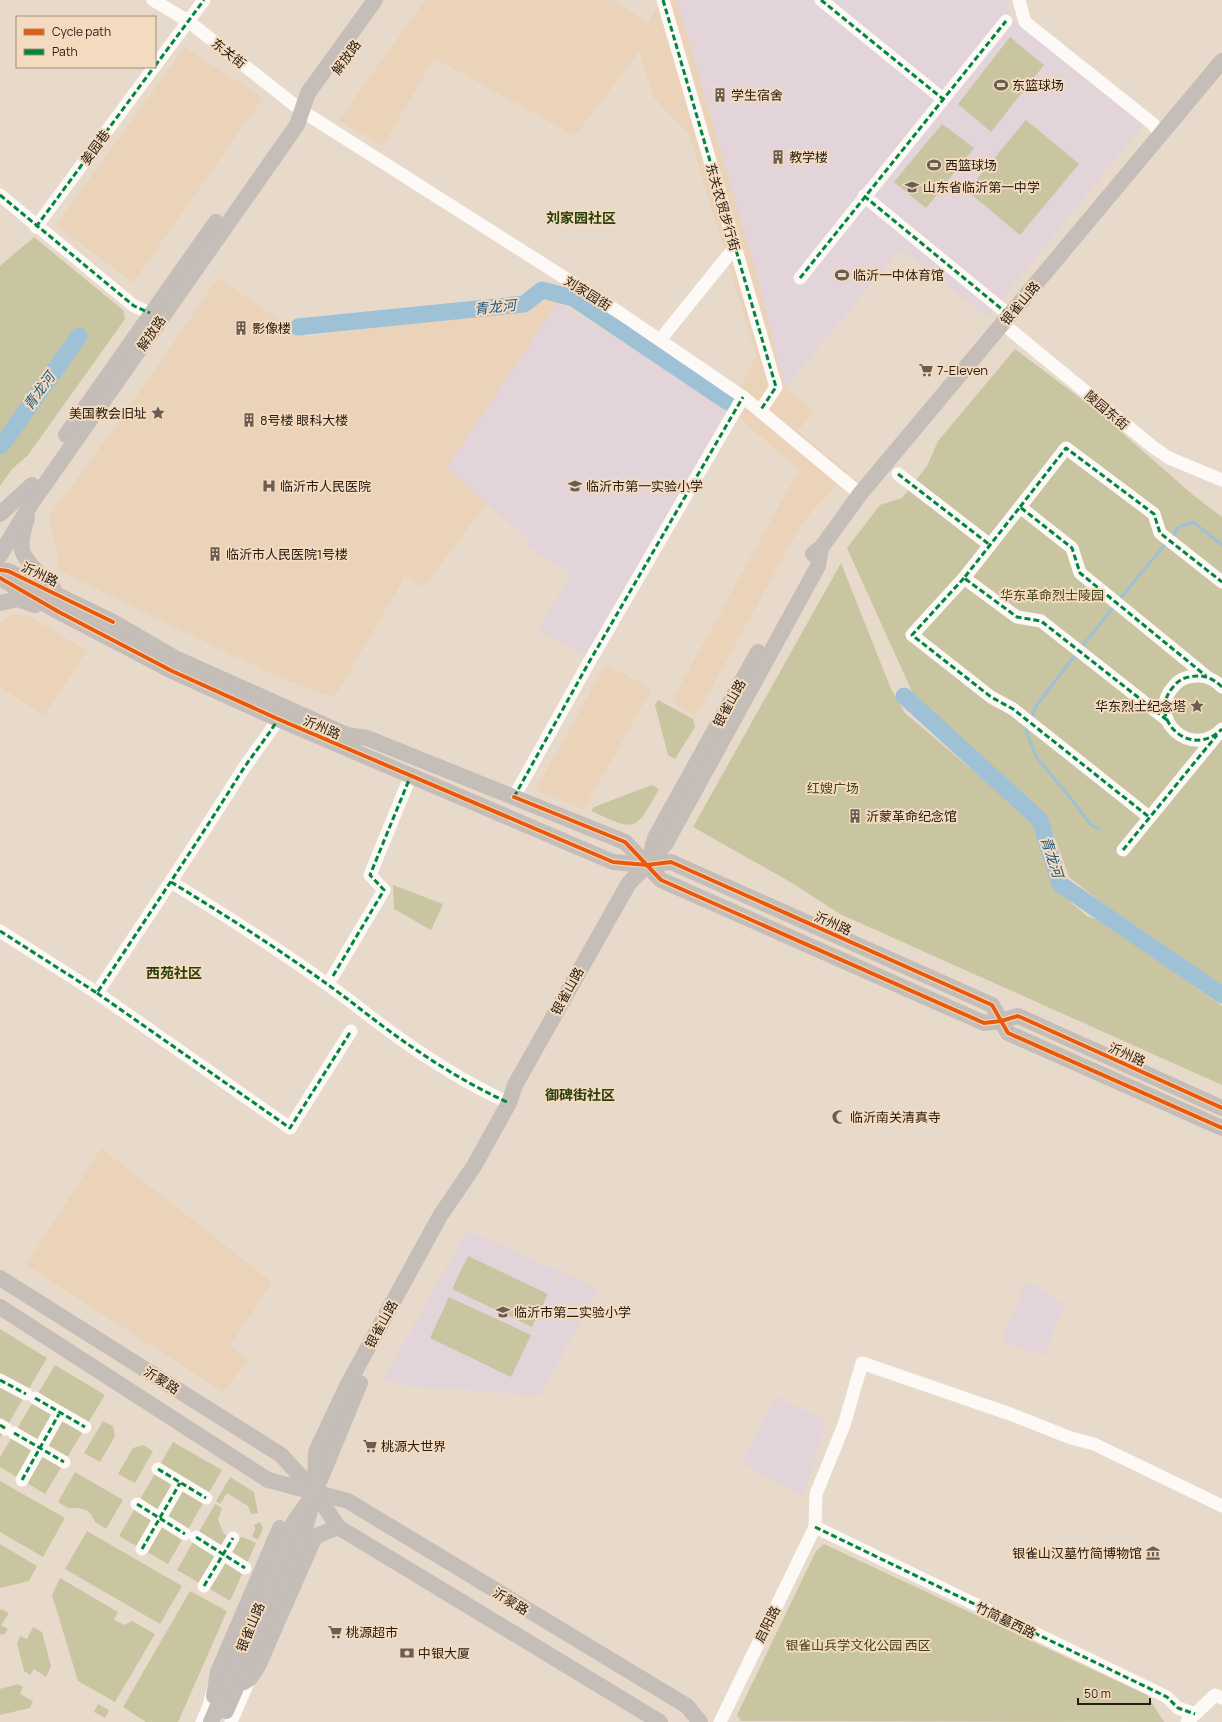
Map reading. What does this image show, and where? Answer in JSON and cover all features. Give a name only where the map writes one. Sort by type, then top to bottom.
[{"type":"main road","name":"解放路","points":[[0,555],[31,504],[297,125],[308,92],[375,0]]},
{"type":"main road","name":"解放路","points":[[0,540],[32,485],[150,313],[289,120],[317,98],[388,0]]},
{"type":"main road","name":"银雀山路","points":[[222,1722],[244,1682],[305,1529],[315,1492],[329,1461],[358,1386],[449,1221],[474,1166],[510,1103],[514,1085],[629,883],[666,843],[818,566],[821,548],[860,494],[1222,61]]},
{"type":"main road","points":[[0,514],[32,485]]},
{"type":"main road","points":[[31,504],[23,533],[23,553],[37,572],[59,594]]},
{"type":"main road","name":"沂州路","points":[[0,570],[8,571],[59,594],[176,658],[347,735],[367,738],[625,842],[661,880],[984,1023],[1001,1021],[1018,1016],[1222,1108]]},
{"type":"main road","name":"沂州路","points":[[0,578],[59,612],[172,671],[278,719],[613,862],[647,865]]},
{"type":"main road","points":[[0,603],[17,599],[59,612]]},
{"type":"main road","points":[[1001,1021],[1008,1034],[1222,1128]]},
{"type":"main road","name":"沂蒙路","points":[[0,1278],[281,1455],[315,1492],[338,1527],[660,1722]]},
{"type":"main road","name":"沂蒙路","points":[[0,1306],[268,1480],[348,1501],[687,1706],[700,1722]]},
{"type":"main road","name":"银雀山路","points":[[211,1722],[294,1522],[315,1492]]},
{"type":"main road","points":[[211,1722],[218,1672],[285,1516],[315,1492]]},
{"type":"main road","points":[[244,1682],[258,1666],[316,1536],[338,1527]]},
{"type":"street","name":"东关街","points":[[153,0],[188,21],[302,111]]},
{"type":"street","name":"姜园巷","points":[[156,66],[204,0]]},
{"type":"street","name":"东关农贸步行街","points":[[663,0],[776,387],[760,411]]},
{"type":"street","points":[[822,0],[943,99]]},
{"type":"street","points":[[1019,0],[1025,22],[1153,124],[1160,135]]},
{"type":"street","points":[[800,278],[864,196],[1006,21]]},
{"type":"street","name":"姜园巷","points":[[36,227],[154,68]]},
{"type":"street","name":"刘家园街","points":[[302,111],[660,340],[743,397],[860,494]]},
{"type":"street","points":[[0,195],[36,227],[134,306],[150,313]]},
{"type":"street","name":"陵园东街","points":[[864,196],[1152,447],[1169,458],[1222,480]]},
{"type":"street","points":[[660,340],[735,247]]},
{"type":"street","points":[[514,797],[588,664],[743,397]]},
{"type":"street","points":[[1149,817],[1033,727],[1013,709],[991,697],[912,635],[964,578],[1066,448],[1154,514],[1160,534],[1222,582]]},
{"type":"street","points":[[898,474],[990,545]]},
{"type":"street","points":[[1020,507],[1072,548],[1080,573],[1206,676],[1216,681],[1222,687]]},
{"type":"street","points":[[964,578],[1017,617],[1041,621],[1167,720]]},
{"type":"street","points":[[1206,676],[1196,675],[1186,677],[1177,682],[1170,690],[1166,699],[1164,710],[1167,720],[1171,728],[1178,735],[1187,739],[1207,739],[1216,735],[1222,729]]},
{"type":"street","points":[[97,993],[171,882],[254,752],[268,736],[278,719]]},
{"type":"street","points":[[1123,850],[1222,729]]},
{"type":"street","points":[[333,976],[384,890],[370,875],[411,775]]},
{"type":"street","points":[[171,882],[241,925],[363,1012],[446,1068],[491,1095],[510,1103]]},
{"type":"street","points":[[0,931],[97,993],[290,1128],[351,1031]]},
{"type":"street","points":[[815,1527],[816,1494],[844,1425],[862,1363],[1013,1415],[1071,1438],[1094,1444],[1222,1506]]},
{"type":"street","points":[[0,1380],[59,1414],[85,1427]]},
{"type":"street","points":[[22,1480],[59,1414]]},
{"type":"street","points":[[7,1429],[64,1462]]},
{"type":"street","points":[[158,1469],[206,1498]]},
{"type":"street","points":[[142,1549],[180,1483]]},
{"type":"street","points":[[137,1504],[245,1568]]},
{"type":"street","name":"竹简墓西路","points":[[815,1527],[1167,1697],[1191,1718]]},
{"type":"street","name":"启阳路","points":[[720,1722],[815,1527]]},
{"type":"street","points":[[204,1586],[233,1538]]},
{"type":"street","points":[[202,1722],[210,1706],[218,1672]]},
{"type":"street","points":[[232,1722],[244,1682]]},
{"type":"street","points":[[1191,1718],[1218,1696]]},
{"type":"shaded area","points":[[425,0],[613,0],[648,23],[658,5],[656,0],[677,0],[757,274],[785,388],[814,411],[798,431],[848,472],[803,522],[696,716],[671,702],[799,469],[727,408],[742,385],[756,356],[689,134],[653,97],[639,52],[575,136],[434,58],[383,146],[338,121]]},
{"type":"shaded area","name":"山东省临沂第一中学","points":[[677,0],[1007,0],[1007,8],[1014,20],[1143,126],[987,317],[901,249],[785,388],[757,274]]},
{"type":"shaded area","points":[[185,47],[263,98],[133,283],[56,225]]},
{"type":"shaded area","name":"临沂市人民医院","points":[[218,278],[306,337],[527,308],[541,300],[558,302],[446,468],[486,504],[424,587],[405,577],[334,698],[273,675],[60,571],[49,517],[115,427]]},
{"type":"shaded area","name":"临沂市第一实验小学","points":[[558,302],[727,408],[587,657],[538,630],[571,573],[527,547],[528,540],[446,468]]},
{"type":"shaded area","points":[[13,614],[30,616],[87,651],[44,716],[0,687],[0,623]]},
{"type":"shaded area","points":[[606,664],[652,689],[584,809],[535,791]]},
{"type":"shaded area","points":[[101,1148],[272,1282],[230,1346],[249,1359],[223,1392],[26,1265]]},
{"type":"shaded area","name":"临沂市第二实验小学","points":[[467,1230],[598,1289],[540,1396],[393,1384],[383,1380]]},
{"type":"shaded area","points":[[1033,1284],[1064,1305],[1044,1356],[1001,1342],[1024,1285]]},
{"type":"shaded area","points":[[776,1396],[827,1421],[803,1497],[741,1462]]},
{"type":"green space","name":"东篮球场","points":[[1010,37],[1044,65],[991,132],[958,104]]},
{"type":"green space","points":[[1026,120],[1079,164],[1020,235],[967,191]]},
{"type":"green space","name":"西篮球场","points":[[942,124],[974,148],[926,208],[894,182]]},
{"type":"green space","points":[[34,237],[123,310],[125,319],[28,455],[12,469],[0,486],[0,266]]},
{"type":"green space","name":"华东革命烈士陵园","points":[[1015,349],[1096,410],[1193,495],[1222,517],[1222,985],[1098,900],[1069,877],[1047,816],[914,696],[847,548],[880,505],[902,498],[927,466],[938,441]]},
{"type":"green space","name":"红嫂广场","points":[[841,563],[891,689],[905,713],[1035,823],[1054,888],[1087,916],[1103,922],[1222,1006],[1222,1085],[840,914],[792,883],[693,827]]},
{"type":"green space","points":[[658,700],[693,719],[695,727],[675,759],[668,755],[655,705]]},
{"type":"green space","points":[[652,785],[659,789],[645,814],[633,824],[626,825],[591,811],[594,807]]},
{"type":"green space","points":[[393,885],[443,904],[431,930],[394,909]]},
{"type":"green space","points":[[468,1256],[548,1294],[532,1327],[452,1289]]},
{"type":"green space","points":[[449,1297],[531,1335],[511,1377],[430,1338]]},
{"type":"green space","points":[[0,1329],[47,1358],[0,1438]]},
{"type":"green space","points":[[55,1365],[105,1395],[45,1494],[0,1467],[0,1457]]},
{"type":"green space","points":[[103,1421],[113,1426],[115,1436],[100,1462],[84,1453]]},
{"type":"green space","points":[[173,1442],[222,1470],[168,1564],[119,1536]]},
{"type":"green space","points":[[143,1445],[153,1451],[135,1483],[118,1474],[133,1448]]},
{"type":"green space","points":[[75,1472],[123,1500],[106,1529],[95,1522],[91,1514],[86,1510],[68,1508],[58,1502]]},
{"type":"green space","points":[[230,1477],[254,1492],[258,1513],[251,1514],[248,1506],[227,1493],[220,1504],[216,1501]]},
{"type":"green space","points":[[0,1481],[65,1518],[43,1557],[0,1532]]},
{"type":"green space","points":[[215,1504],[222,1508],[218,1520],[224,1534],[233,1538],[243,1537],[256,1543],[230,1601],[177,1570]]},
{"type":"green space","points":[[260,1522],[263,1528],[258,1540],[252,1536],[255,1530],[254,1525]]},
{"type":"green space","points":[[87,1531],[182,1586],[160,1624],[65,1569]]},
{"type":"green space","points":[[0,1544],[37,1566],[29,1581],[0,1588]]},
{"type":"green space","name":"银雀山兵学文化公园 西区","points":[[824,1544],[1147,1695],[1164,1722],[741,1721],[737,1715],[816,1551]]},
{"type":"green space","points":[[60,1578],[118,1612],[114,1620],[125,1625],[132,1621],[155,1634],[115,1702],[78,1681],[52,1595]]},
{"type":"green space","points":[[190,1591],[227,1611],[178,1722],[146,1722],[123,1707]]},
{"type":"green space","points":[[2,1609],[9,1613],[1,1625],[8,1629],[5,1634],[0,1635],[0,1610]]},
{"type":"green space","points":[[33,1627],[42,1632],[51,1666],[46,1677],[34,1669],[30,1675],[24,1671],[17,1643],[20,1636],[27,1639]]},
{"type":"green space","points":[[18,1684],[23,1687],[20,1694],[33,1701],[30,1708],[0,1715],[0,1689]]},
{"type":"green space","points":[[98,1704],[109,1710],[105,1718],[94,1712]]},
{"type":"waterway","name":"青龙河","points":[[298,327],[524,304],[542,290],[573,298],[728,402]]},
{"type":"waterway","name":"青龙河","points":[[0,446],[79,336]]},
{"type":"waterway","points":[[1171,538],[1179,527],[1193,522],[1222,545]]},
{"type":"waterway","points":[[1118,601],[1167,542]]},
{"type":"waterway","points":[[1081,648],[1115,605]]},
{"type":"waterway","points":[[1031,719],[1036,706],[1076,654]]},
{"type":"waterway","name":"青龙河","points":[[904,696],[1040,820],[1060,884],[1222,995]]},
{"type":"waterway","points":[[1029,725],[1026,731],[1037,758],[1091,825],[1100,829]]},
{"type":"marked path","points":[[156,65],[204,0]]},
{"type":"marked path","points":[[663,0],[776,387],[760,411]]},
{"type":"marked path","points":[[821,0],[943,99]]},
{"type":"marked path","points":[[800,278],[1006,21]]},
{"type":"marked path","points":[[36,227],[153,68]]},
{"type":"marked path","points":[[0,195],[134,306],[150,313]]},
{"type":"marked path","points":[[864,196],[1009,315]]},
{"type":"marked path","points":[[514,797],[588,664],[743,397]]},
{"type":"marked path","points":[[1020,507],[1066,448],[1154,514],[1160,533],[1222,582]]},
{"type":"marked path","points":[[898,474],[990,545]]},
{"type":"marked path","points":[[1167,720],[1041,621],[1017,617],[964,578],[1020,507],[1072,548],[1080,573],[1206,676]]},
{"type":"marked path","points":[[964,578],[912,635],[991,697],[1013,709],[1149,817]]},
{"type":"marked path","points":[[1222,687],[1211,679],[1203,676],[1185,678],[1174,686],[1166,698],[1165,710],[1168,722],[1175,731],[1185,738],[1197,740],[1210,738],[1222,729]]},
{"type":"marked path","points":[[0,931],[97,993],[278,719]]},
{"type":"marked path","points":[[1123,850],[1217,735]]},
{"type":"marked path","points":[[333,976],[384,890],[370,875],[411,775]]},
{"type":"marked path","points":[[171,882],[287,956],[391,1032],[448,1071],[509,1103]]},
{"type":"marked path","points":[[97,993],[290,1128],[351,1031]]},
{"type":"marked path","points":[[0,1380],[26,1394]]},
{"type":"marked path","points":[[35,1398],[85,1427]]},
{"type":"marked path","points":[[22,1480],[59,1414]]},
{"type":"marked path","points":[[0,1425],[6,1429]]},
{"type":"marked path","points":[[14,1433],[64,1462]]},
{"type":"marked path","points":[[158,1469],[206,1498]]},
{"type":"marked path","points":[[142,1549],[180,1483]]},
{"type":"marked path","points":[[137,1504],[185,1534]]},
{"type":"marked path","points":[[815,1527],[1167,1697],[1178,1708],[1195,1714]]},
{"type":"marked path","points":[[196,1537],[245,1568]]},
{"type":"marked path","points":[[204,1586],[233,1538]]},
{"type":"cycle path","points":[[0,570],[8,571],[113,622]]},
{"type":"cycle path","points":[[0,578],[59,612],[172,671],[278,719],[613,862],[647,865],[671,862],[992,1005],[1008,1033],[1222,1128]]},
{"type":"cycle path","points":[[514,797],[625,842],[661,880],[984,1023],[1001,1021],[1018,1016],[1222,1108]]},
{"type":"place","name":"东篮球场","points":[[1001,85]]},
{"type":"place","name":"学生宿舍","points":[[720,95]]},
{"type":"place","name":"教学楼","points":[[778,157]]},
{"type":"place","name":"西篮球场","points":[[934,165]]},
{"type":"place","name":"山东省临沂第一中学","points":[[912,187]]},
{"type":"place","name":"临沂一中体育馆","points":[[842,275]]},
{"type":"place","name":"影像楼","points":[[241,328]]},
{"type":"place","name":"7-Eleven","points":[[926,370]]},
{"type":"place","name":"美国教会旧址","points":[[158,413]]},
{"type":"place","name":"8号楼 眼科大楼","points":[[249,420]]},
{"type":"place","name":"临沂市人民医院","points":[[269,486]]},
{"type":"place","name":"临沂市第一实验小学","points":[[575,486]]},
{"type":"place","name":"临沂市人民医院1号楼","points":[[215,554]]},
{"type":"place","name":"华东烈士纪念塔","points":[[1197,706]]},
{"type":"place","name":"沂蒙革命纪念馆","points":[[855,816]]},
{"type":"place","name":"临沂南关清真寺","points":[[839,1117]]},
{"type":"place","name":"临沂市第二实验小学","points":[[503,1312]]},
{"type":"place","name":"桃源大世界","points":[[370,1446]]},
{"type":"place","name":"银雀山汉墓竹简博物馆","points":[[1153,1553]]},
{"type":"place","name":"桃源超市","points":[[335,1632]]},
{"type":"place","name":"中银大厦","points":[[407,1653]]},
{"type":"district","name":"刘家园社区","points":[[581,218]]},
{"type":"district","name":"西苑社区","points":[[174,973]]},
{"type":"district","name":"御碑街社区","points":[[580,1095]]}]
